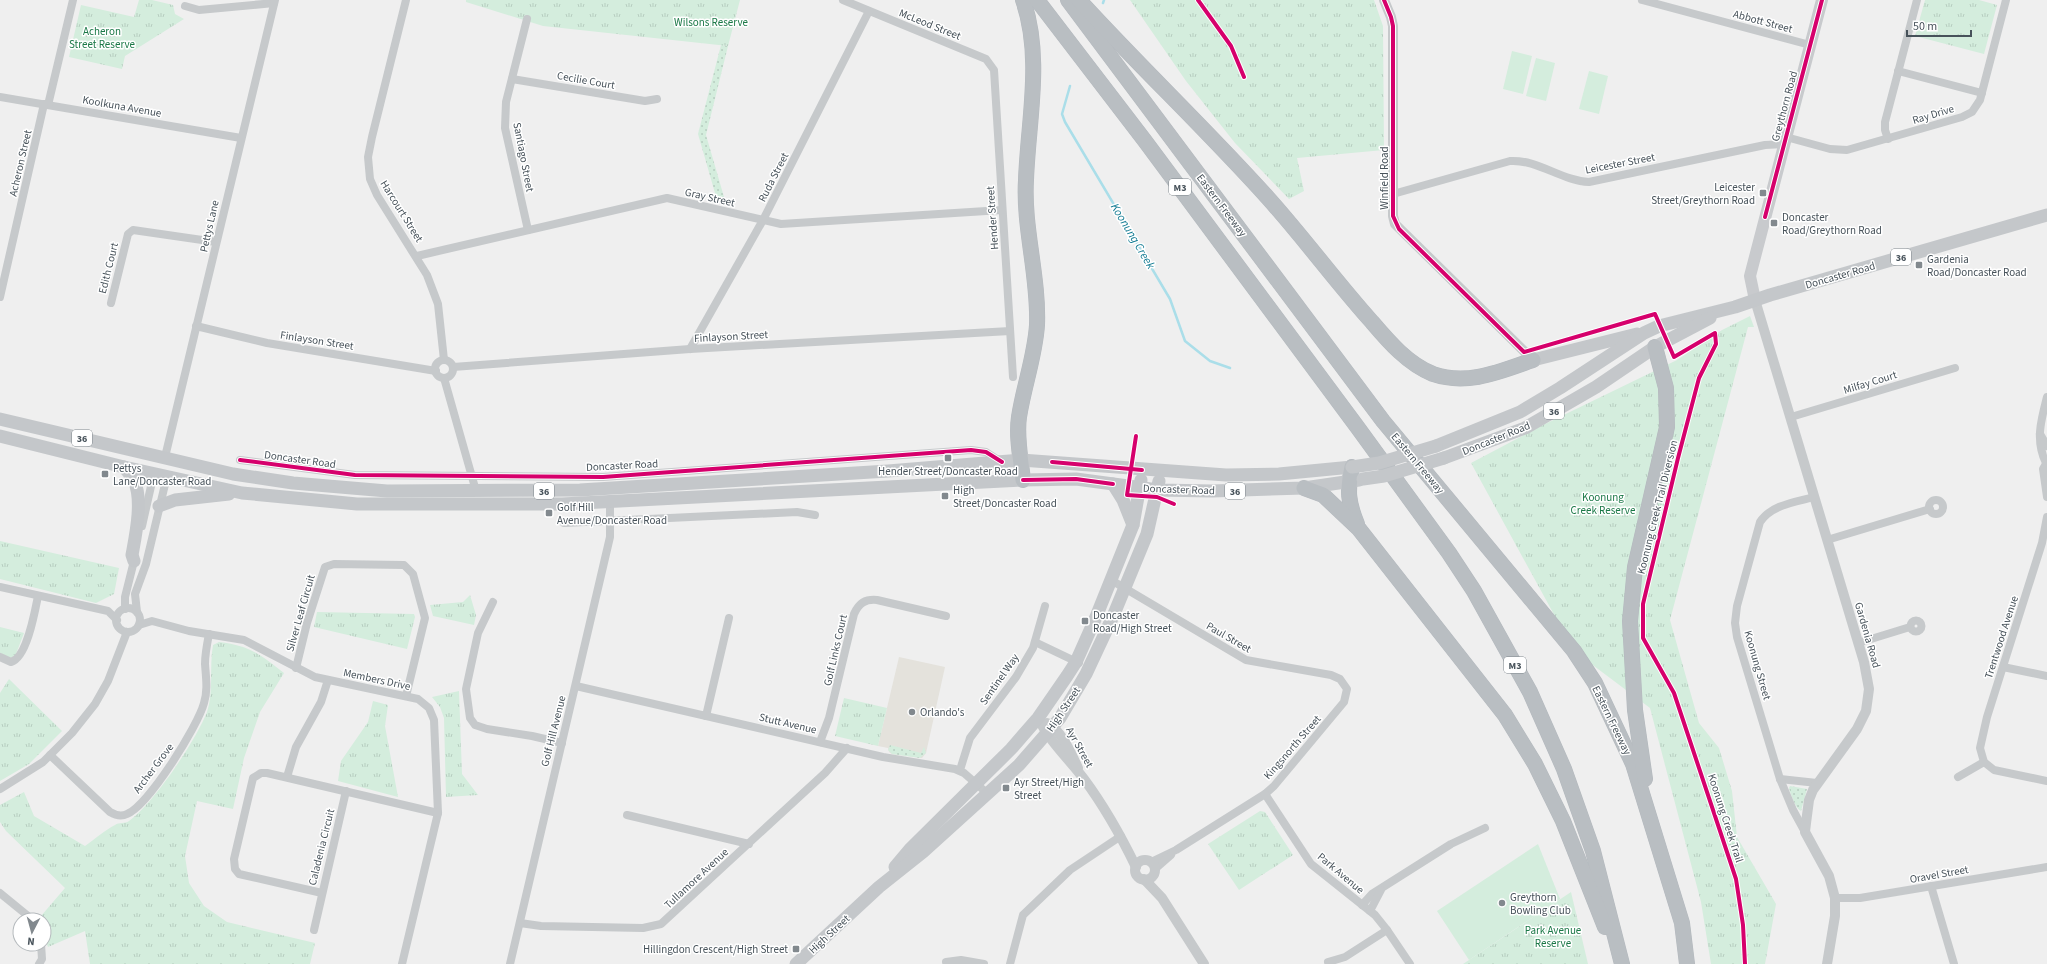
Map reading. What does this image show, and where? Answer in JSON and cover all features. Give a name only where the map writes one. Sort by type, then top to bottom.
[{"type":"highway","points":[[1023,0],[1029,23],[1034,65],[1025,182],[1037,324],[1031,366],[1018,426],[1023,480]]},
{"type":"highway","name":"M3","points":[[1037,0],[1145,141],[1362,434],[1449,552],[1474,591],[1530,692],[1564,769],[1597,863],[1622,964]]},
{"type":"highway","name":"Eastern Freeway","points":[[1068,0],[1383,421],[1574,651],[1595,683],[1633,764],[1652,822],[1682,923],[1687,964]]},
{"type":"highway","name":"36","points":[[1078,0],[1165,91],[1208,133],[1269,199],[1354,302],[1404,356],[1434,374],[1452,378],[1486,376],[1533,360]]},
{"type":"highway","points":[[1652,822],[1635,710],[1630,621],[1632,586],[1641,539],[1667,427],[1666,388],[1655,347]]},
{"type":"highway","points":[[1354,476],[1349,506],[1359,529]]},
{"type":"highway","points":[[1304,488],[1323,495],[1359,529],[1490,695],[1518,734],[1551,795],[1579,858],[1618,964]]},
{"type":"main road","name":"Greythorn Road","points":[[1755,300],[1750,276],[1822,0]]},
{"type":"main road","name":"Doncaster Road","points":[[0,436],[124,467],[242,493],[357,504],[562,504],[773,492],[1023,480],[1076,479],[1158,490],[1238,491],[1304,488],[1354,476],[1379,463],[1436,446],[1520,412],[1560,388],[1644,333],[1659,326],[1725,310],[2047,215]]},
{"type":"main road","name":"Doncaster Road","points":[[0,419],[233,474],[292,483],[387,491],[580,490],[925,468],[1021,460],[1226,475],[1271,474],[1384,476],[1444,458],[1525,428],[1596,387],[1655,347],[1725,310]]},
{"type":"main road","name":"Doncaster Road","points":[[1533,360],[1644,333]]},
{"type":"main road","points":[[1644,333],[1655,347]]},
{"type":"main road","points":[[161,475],[165,458]]},
{"type":"main road","points":[[124,467],[133,479],[136,491],[138,512],[132,555],[134,561]]},
{"type":"main road","points":[[925,468],[948,476],[982,474],[986,482]]},
{"type":"main road","name":"High Street","points":[[879,887],[911,848],[978,784],[1038,718],[1076,662],[1133,525],[1142,470]]},
{"type":"main road","name":"High Street","points":[[796,964],[879,887],[923,852],[988,794],[1019,765],[1050,730],[1070,701],[1092,661],[1125,587],[1147,534],[1153,515],[1160,471]]},
{"type":"main road","points":[[1113,484],[1123,500],[1133,525]]},
{"type":"main road","points":[[1153,515],[1164,501],[1184,491]]},
{"type":"main road","points":[[159,506],[175,500],[242,493]]},
{"type":"street","name":"Acheron Street","points":[[0,297],[73,0]]},
{"type":"street","name":"Harcourt Street","points":[[406,0],[368,157],[370,179],[377,195],[418,256],[428,275],[438,304],[444,360]]},
{"type":"street","name":"McLeod Street","points":[[843,0],[986,59]]},
{"type":"street","name":"Winfield Road","points":[[1384,0],[1393,26],[1393,216],[1399,229],[1533,360]]},
{"type":"street","name":"Abbott Street","points":[[1642,0],[1810,45]]},
{"type":"street","points":[[1888,139],[1885,126],[1917,0]]},
{"type":"street","name":"Ray Drive","points":[[1785,141],[1842,151],[1888,139],[1968,114],[1978,105],[1982,93],[2006,0]]},
{"type":"street","points":[[185,6],[199,10],[275,2]]},
{"type":"street","name":"Pettys Lane","points":[[165,458],[275,2]]},
{"type":"street","name":"Ruda Street","points":[[690,349],[763,220],[869,11]]},
{"type":"street","name":"Santiago Street","points":[[527,19],[506,102],[505,128],[528,230]]},
{"type":"street","name":"Hender Street","points":[[986,59],[994,70],[1013,377]]},
{"type":"street","points":[[1898,71],[1982,93]]},
{"type":"street","name":"Cecilie Court","points":[[512,79],[645,101],[657,99]]},
{"type":"street","name":"Koolkuna Avenue","points":[[0,97],[241,138]]},
{"type":"street","name":"Leicester Street","points":[[1393,194],[1510,161],[1524,162],[1574,180],[1589,182],[1785,141]]},
{"type":"street","name":"Gray Street","points":[[418,256],[667,198],[782,224],[1002,210]]},
{"type":"street","name":"Edith Court","points":[[111,302],[128,234],[133,230],[216,242]]},
{"type":"street","name":"Gardenia Road","points":[[1755,300],[1858,643],[1867,674],[1869,689],[1866,711],[1857,729],[1817,783],[1809,800],[1805,832]]},
{"type":"street","name":"Finlayson Street","points":[[196,326],[267,343],[436,371]]},
{"type":"street","name":"Finlayson Street","points":[[453,367],[690,349],[1010,331]]},
{"type":"street","points":[[444,360],[449,361],[453,367],[451,374],[444,378],[438,376],[436,371],[437,363],[444,360]]},
{"type":"street","name":"Milfay Court","points":[[1791,417],[1955,368]]},
{"type":"street","points":[[444,378],[476,491]]},
{"type":"street","points":[[2047,397],[2040,434],[2040,450],[2047,463],[2043,469],[2047,497]]},
{"type":"street","points":[[2040,434],[2047,446]]},
{"type":"street","name":"Doncaster Road","points":[[240,460],[355,476],[603,477],[971,450],[986,452],[1002,462]]},
{"type":"street","points":[[0,587],[108,611],[116,620],[120,629],[127,632],[134,630],[139,625],[140,619],[137,612],[135,594],[146,564],[159,506],[161,475]]},
{"type":"street","points":[[125,609],[125,597],[134,561],[161,475]]},
{"type":"street","name":"Koonung Street","points":[[1805,832],[1793,810],[1780,779],[1737,637],[1736,615],[1757,529],[1763,518],[1773,510],[1814,497]]},
{"type":"street","name":"Golf Hill Avenue","points":[[510,964],[610,537],[612,521],[610,502]]},
{"type":"street","points":[[1827,540],[1930,509]]},
{"type":"street","points":[[564,523],[797,512],[815,515]]},
{"type":"street","name":"Trentwood Avenue","points":[[1984,762],[1980,753],[1981,738],[2042,559],[2047,517]]},
{"type":"street","name":"Silver Leaf Circuit","points":[[296,668],[307,624],[325,567],[334,564],[404,565],[413,574],[425,618],[406,696]]},
{"type":"street","name":"Paul Street","points":[[1111,580],[1246,660],[1331,675],[1340,678],[1346,685]]},
{"type":"street","points":[[0,657],[12,662],[19,656],[28,637],[38,596]]},
{"type":"street","name":"Golf Links Court","points":[[828,744],[830,718],[854,614],[861,603],[868,600],[877,600],[946,616]]},
{"type":"street","points":[[493,602],[478,633],[467,682],[466,689],[470,718],[475,725],[487,729],[532,736],[562,743]]},
{"type":"street","name":"Sentinel Way","points":[[960,770],[970,738],[1016,677],[1035,642],[1045,606]]},
{"type":"street","points":[[116,620],[119,613],[125,609],[132,609],[137,612]]},
{"type":"street","points":[[706,716],[729,618]]},
{"type":"street","name":"Members Drive","points":[[139,625],[152,621],[190,631],[249,642],[315,677],[418,699],[426,706],[434,720],[438,812],[402,964]]},
{"type":"street","points":[[1858,643],[1910,627]]},
{"type":"street","points":[[0,789],[27,773],[50,756],[72,733],[101,695],[116,665],[127,632]]},
{"type":"street","name":"Archer Grove","points":[[50,756],[110,812],[124,815],[135,809],[164,774],[181,750],[201,712],[206,694],[206,657],[209,634]]},
{"type":"street","points":[[1035,642],[1076,662],[1084,664],[1092,661]]},
{"type":"street","points":[[2004,667],[2047,676]]},
{"type":"street","points":[[287,777],[296,747],[321,702],[328,680]]},
{"type":"street","name":"Kingsnorth Street","points":[[1148,867],[1265,794],[1282,777],[1344,702],[1347,692],[1346,685]]},
{"type":"street","name":"Stutt Avenue","points":[[576,686],[828,744],[960,770],[988,794]]},
{"type":"street","name":"Golf Links Court","points":[[820,742],[830,718]]},
{"type":"street","name":"Ayr Street","points":[[1038,718],[1050,730],[1121,836],[1148,867],[1162,898],[1204,964]]},
{"type":"street","name":"Tullamore Avenue","points":[[520,923],[541,926],[655,927],[667,920],[749,844],[834,764],[847,748]]},
{"type":"street","points":[[1958,777],[1984,762],[1999,772],[2047,780]]},
{"type":"street","name":"Caladenia Circuit","points":[[346,791],[322,893],[239,874],[234,864],[253,778],[261,773],[287,777],[438,812]]},
{"type":"street","points":[[1780,779],[1817,783]]},
{"type":"street","name":"Park Avenue","points":[[1265,794],[1311,864],[1370,911],[1387,930],[1410,964]]},
{"type":"street","points":[[627,815],[749,844]]},
{"type":"street","points":[[1362,905],[1372,894],[1381,890],[1451,844],[1485,828]]},
{"type":"street","points":[[1805,832],[1829,876],[1835,898],[1835,916],[1827,964]]},
{"type":"street","points":[[1010,964],[1023,914],[1070,870],[1121,836]]},
{"type":"street","points":[[1144,879],[1149,878],[1148,867]]},
{"type":"street","name":"Ayr Street","points":[[1148,867],[1137,875],[1144,879],[1162,898]]},
{"type":"street","name":"Oravel Street","points":[[1835,898],[1860,898],[2047,867]]},
{"type":"street","points":[[1931,886],[1954,964]]},
{"type":"street","points":[[1370,911],[1381,890]]},
{"type":"street","points":[[0,893],[23,912]]},
{"type":"street","points":[[314,930],[322,893]]},
{"type":"street","points":[[1328,962],[1345,957],[1387,930]]},
{"type":"street","points":[[39,964],[42,959],[42,952]]},
{"type":"street","points":[[946,962],[968,960],[984,964]]},
{"type":"shaded area","points":[[899,657],[945,667],[926,753],[922,758],[892,754],[889,752],[888,748],[878,746]]},
{"type":"green space","name":"Acheron Street Reserve","points":[[139,0],[152,0],[173,5],[175,14],[184,19],[125,56],[122,69],[69,57],[81,5],[134,17]]},
{"type":"green space","name":"Wilsons Reserve","points":[[466,0],[740,0],[728,46],[543,26],[466,2]]},
{"type":"green space","points":[[1130,0],[1374,0],[1383,26],[1384,150],[1297,158],[1304,191],[1289,199],[1235,143],[1186,81]]},
{"type":"green space","points":[[1925,0],[1979,0],[1997,5],[1984,54],[1915,36]]},
{"type":"green space","points":[[721,45],[728,46],[706,135],[724,197],[717,200],[698,134]]},
{"type":"green space","points":[[1512,51],[1532,56],[1523,94],[1503,89]]},
{"type":"green space","points":[[1536,58],[1555,63],[1546,101],[1526,96]]},
{"type":"green space","points":[[1589,71],[1608,76],[1599,114],[1579,109]]},
{"type":"green space","name":"Koonung Creek Reserve","points":[[1750,316],[1754,327],[1748,327],[1670,620],[1699,723],[1719,748],[1732,791],[1737,837],[1776,904],[1765,964],[1711,964],[1701,902],[1650,708],[1574,651],[1471,463],[1541,426],[1677,360],[1722,330]]},
{"type":"green space","points":[[0,541],[119,568],[114,594],[96,603],[0,579]]},
{"type":"green space","points":[[470,595],[476,615],[474,625],[433,616],[430,605],[463,602]]},
{"type":"green space","points":[[317,612],[414,614],[415,617],[407,649],[314,627]]},
{"type":"green space","points":[[0,627],[24,633],[16,654],[11,658],[0,653]]},
{"type":"green space","points":[[219,642],[247,649],[268,661],[284,673],[260,712],[244,758],[233,809],[197,801],[185,856],[189,883],[204,906],[227,922],[315,943],[310,964],[90,964],[85,931],[52,945],[52,912],[44,912],[65,888],[6,831],[0,822],[0,805],[24,792],[34,816],[85,846],[111,827],[129,821],[162,786],[202,724],[209,704],[213,645]]},
{"type":"green space","points":[[9,679],[62,731],[29,764],[0,781],[0,693]]},
{"type":"green space","points":[[459,691],[462,774],[478,795],[446,797],[444,718],[440,707],[432,697]]},
{"type":"green space","points":[[844,698],[887,708],[878,746],[835,736]]},
{"type":"green space","points":[[373,701],[388,705],[385,726],[398,797],[338,781],[341,761],[368,722]]},
{"type":"green space","points":[[890,745],[921,753],[924,747],[926,753],[920,758],[892,754],[888,750]]},
{"type":"green space","points":[[1790,786],[1807,789],[1801,811],[1794,801],[1789,788]]},
{"type":"green space","points":[[1260,811],[1265,812],[1293,855],[1239,890],[1208,844]]},
{"type":"green space","name":"Greythorn Bowling Club","points":[[1538,844],[1560,899],[1469,960],[1437,911]]},
{"type":"green space","name":"Park Avenue Reserve","points":[[1571,892],[1588,964],[1463,964]]},
{"type":"waterway","name":"Koonung Creek","points":[[1070,86],[1062,114],[1065,122],[1170,299],[1185,341],[1210,361],[1230,368]]},
{"type":"cycle path","points":[[1198,0],[1231,46],[1244,77]]},
{"type":"cycle path","name":"Koonung Creek Trail Diversion","points":[[1384,0],[1393,26],[1393,216],[1399,229],[1524,352],[1655,314],[1674,357],[1715,333],[1716,344],[1699,378],[1643,604],[1643,638],[1674,693],[1736,879],[1743,925],[1745,964]]},
{"type":"cycle path","points":[[1765,217],[1822,0]]},
{"type":"cycle path","points":[[1136,436],[1127,495],[1157,497],[1174,504]]},
{"type":"cycle path","points":[[240,460],[355,475],[603,477],[971,450],[986,452],[1002,462]]},
{"type":"cycle path","points":[[1052,462],[1142,470]]},
{"type":"cycle path","points":[[1023,480],[1076,479],[1113,484]]},
{"type":"place","name":"Leicester Street/Greythorn Road","points":[[1763,193]]},
{"type":"place","name":"Doncaster Road/Greythorn Road","points":[[1774,223]]},
{"type":"place","name":"Gardenia Road/Doncaster Road","points":[[1919,265]]},
{"type":"place","name":"Hender Street/Doncaster Road","points":[[948,458]]},
{"type":"place","name":"Pettys Lane/Doncaster Road","points":[[105,474]]},
{"type":"place","name":"High Street/Doncaster Road","points":[[945,496]]},
{"type":"place","name":"Golf Hill Avenue/Doncaster Road","points":[[549,513]]},
{"type":"place","name":"Doncaster Road/High Street","points":[[1085,621]]},
{"type":"place","name":"Orlando's","points":[[912,712]]},
{"type":"place","name":"Ayr Street/High Street","points":[[1006,788]]},
{"type":"place","name":"Greythorn Bowling Club","points":[[1502,903]]},
{"type":"place","name":"Hillingdon Crescent/High Street","points":[[796,949]]}]
